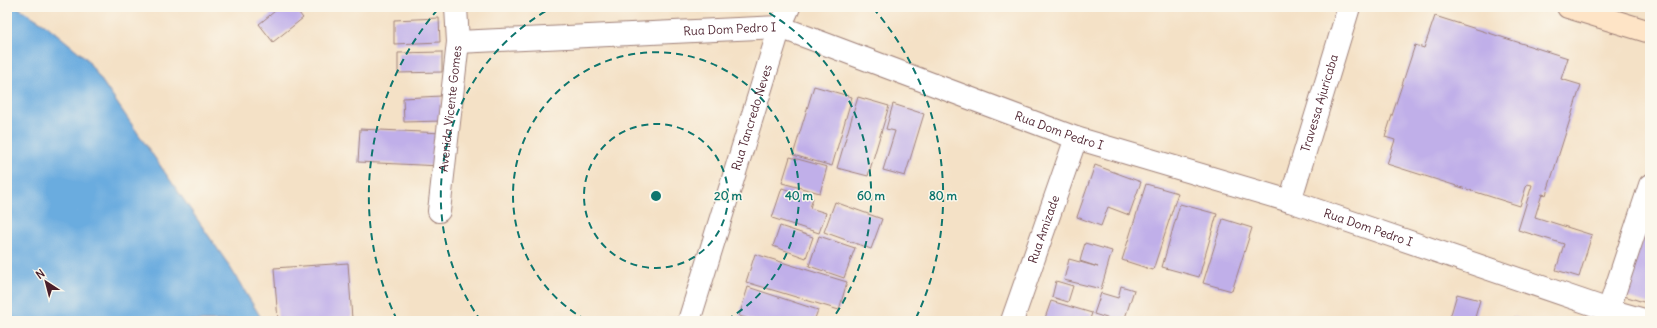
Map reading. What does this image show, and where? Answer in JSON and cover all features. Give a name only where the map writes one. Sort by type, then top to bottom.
[{"type":"street","name":"Avenida Vicente Gomes","points":[[439,211],[458,42],[456,7]]},
{"type":"street","name":"Rua Tancredo Neves","points":[[689,321],[780,27],[789,7]]},
{"type":"street","name":"Travessa Ajuricaba","points":[[1290,201],[1349,7]]},
{"type":"street","points":[[1568,7],[1650,32]]},
{"type":"street","name":"Rua Dom Pedro I","points":[[458,42],[780,27],[1076,138],[1290,201],[1607,316],[1648,321]]},
{"type":"street","name":"Rua Amizade","points":[[1012,321],[1076,138]]},
{"type":"street","points":[[1607,316],[1650,185]]},
{"type":"water","points":[[7,7],[17,7],[46,25],[86,58],[228,264],[263,321],[7,321]]},
{"type":"building","points":[[280,7],[294,7],[303,18],[273,42],[259,24]]},
{"type":"building","points":[[1435,16],[1568,58],[1561,79],[1581,85],[1546,195],[1542,194],[1535,217],[1592,235],[1579,277],[1556,270],[1564,244],[1518,230],[1532,185],[1527,184],[1520,206],[1387,164],[1395,140],[1385,137],[1415,45],[1424,48]]},
{"type":"building","points":[[439,18],[440,42],[394,44],[394,20]]},
{"type":"building","points":[[442,52],[442,72],[398,73],[398,53]]},
{"type":"building","points":[[814,86],[852,97],[832,166],[793,155]]},
{"type":"building","points":[[441,96],[442,121],[404,122],[403,98]]},
{"type":"building","points":[[858,97],[889,106],[868,176],[837,168]]},
{"type":"building","points":[[893,104],[924,114],[905,176],[883,170],[895,131],[886,129]]},
{"type":"building","points":[[360,129],[442,133],[440,166],[358,162]]},
{"type":"building","points":[[790,157],[827,167],[820,193],[782,183]]},
{"type":"building","points":[[1095,165],[1141,182],[1129,215],[1108,207],[1101,226],[1077,217]]},
{"type":"building","points":[[1146,184],[1178,193],[1153,270],[1122,260]]},
{"type":"building","points":[[782,188],[813,198],[810,208],[826,213],[819,233],[772,218]]},
{"type":"building","points":[[835,202],[882,219],[871,249],[824,232]]},
{"type":"building","points":[[1180,204],[1217,214],[1199,277],[1162,267]]},
{"type":"building","points":[[1223,219],[1252,228],[1232,291],[1203,283]]},
{"type":"building","points":[[780,226],[813,237],[806,258],[773,246]]},
{"type":"building","points":[[1644,231],[1650,233],[1650,304],[1624,296]]},
{"type":"building","points":[[819,236],[855,248],[844,278],[809,266]]},
{"type":"building","points":[[1085,243],[1112,251],[1101,289],[1064,280],[1069,259],[1098,267],[1080,261]]},
{"type":"building","points":[[755,254],[847,282],[839,310],[746,282]]},
{"type":"building","points":[[348,263],[352,319],[278,321],[274,268]]},
{"type":"building","points":[[1056,281],[1073,286],[1068,302],[1052,297]]},
{"type":"building","points":[[1121,286],[1134,290],[1124,321],[1116,321],[1094,314],[1101,293],[1118,298]]},
{"type":"building","points":[[748,287],[818,310],[814,321],[756,321],[739,316]]},
{"type":"building","points":[[1457,294],[1480,300],[1474,321],[1449,321]]},
{"type":"building","points":[[1051,301],[1092,313],[1090,319],[1096,321],[1044,321]]},
{"type":"building","points":[[1514,317],[1527,321],[1513,321]]}]
